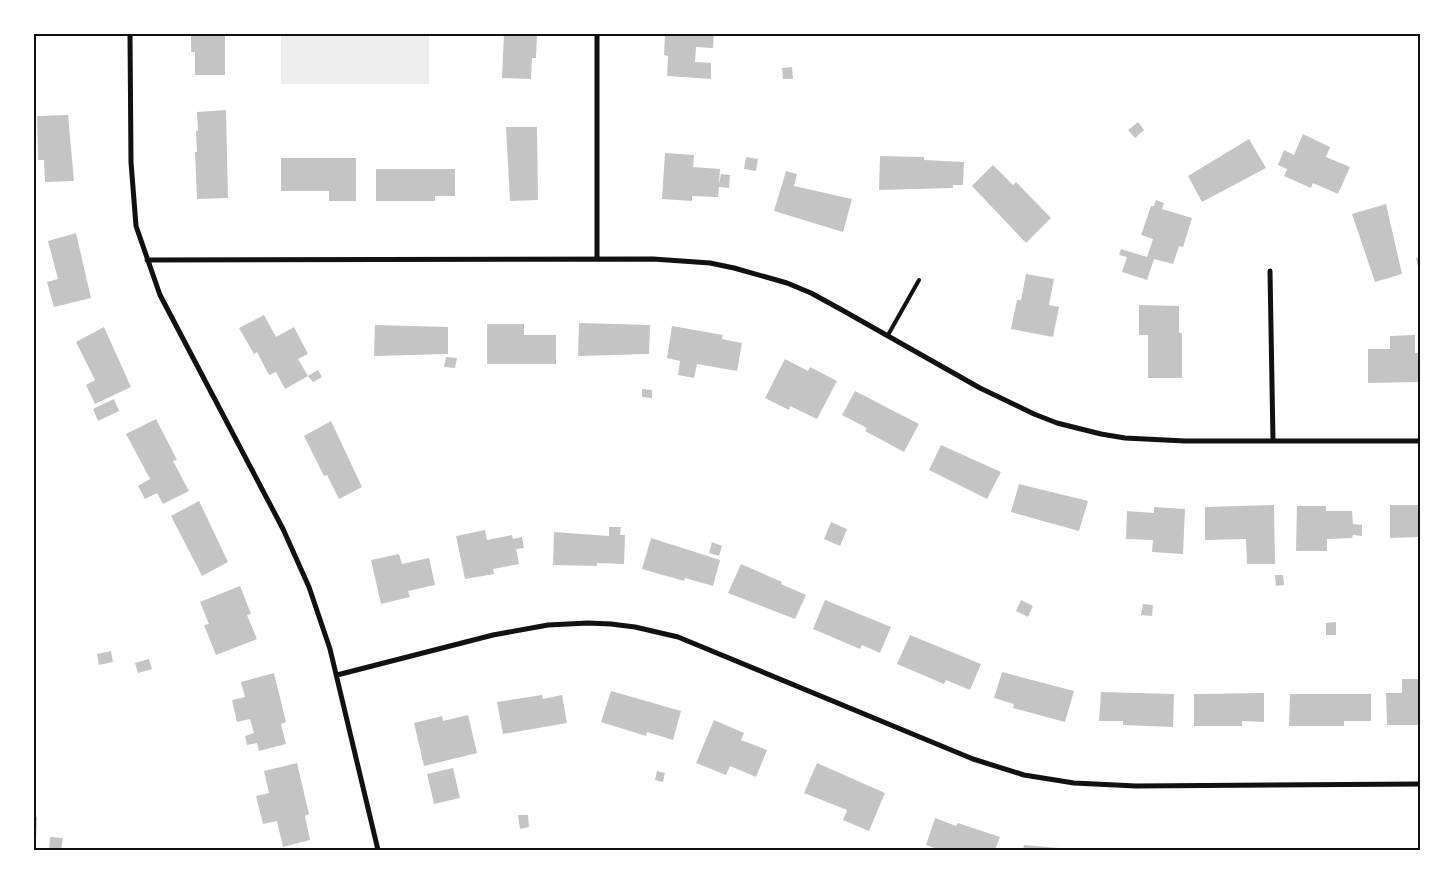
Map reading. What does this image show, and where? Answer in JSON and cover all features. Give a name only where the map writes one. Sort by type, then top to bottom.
[{"type":"street","points":[[130,34],[131,179],[136,226],[160,295],[171,319],[275,514],[297,558],[318,612],[337,675],[378,850]]},
{"type":"street","points":[[597,34],[597,259]]},
{"type":"street","points":[[147,260],[597,259],[682,260],[710,263],[744,270],[787,283],[811,293],[1011,404],[1034,414],[1100,434],[1149,441],[1420,440]]},
{"type":"street","points":[[1270,272],[1273,441]]},
{"type":"street","points":[[337,675],[529,628],[567,623],[611,624],[635,627],[678,637],[973,759],[1024,775],[1074,783],[1128,786],[1420,784]]},
{"type":"lane","points":[[888,335],[919,280]]},
{"type":"shaded area","points":[[281,34],[429,34],[429,84],[281,84]]},
{"type":"building","points":[[191,34],[225,34],[225,75],[195,75],[195,52],[191,52]]},
{"type":"building","points":[[504,34],[537,34],[536,58],[532,58],[531,79],[502,78]]},
{"type":"building","points":[[665,34],[714,34],[713,48],[696,47],[695,62],[711,63],[711,79],[667,76],[668,56],[664,55]]},
{"type":"building","points":[[792,67],[793,79],[783,79],[782,68]]},
{"type":"building","points":[[226,110],[228,198],[197,199],[195,152],[197,152],[197,112]]},
{"type":"building","points":[[68,115],[74,181],[45,182],[44,160],[38,160],[37,116]]},
{"type":"building","points":[[1138,122],[1144,130],[1135,138],[1128,130]]},
{"type":"building","points":[[506,127],[537,127],[538,200],[510,201]]},
{"type":"building","points":[[1303,134],[1330,147],[1326,157],[1350,167],[1338,194],[1313,183],[1311,188],[1284,176],[1287,169],[1278,165],[1284,150],[1294,155]]},
{"type":"building","points":[[1249,139],[1266,168],[1202,202],[1188,176]]},
{"type":"building","points":[[665,153],[694,155],[693,167],[720,169],[719,185],[721,174],[730,175],[729,188],[719,187],[718,197],[692,196],[692,201],[662,199]]},
{"type":"building","points":[[880,156],[924,157],[924,160],[964,162],[963,185],[953,185],[953,188],[879,190]]},
{"type":"building","points":[[746,157],[758,159],[756,171],[744,169]]},
{"type":"building","points":[[281,158],[356,158],[356,201],[329,201],[329,191],[281,191]]},
{"type":"building","points":[[993,165],[1013,185],[1016,182],[1051,218],[1026,243],[972,186]]},
{"type":"building","points":[[376,169],[455,169],[455,196],[435,196],[435,201],[376,201]]},
{"type":"building","points":[[786,171],[797,174],[794,186],[852,199],[843,232],[774,211]]},
{"type":"building","points":[[1156,200],[1164,203],[1162,209],[1192,218],[1183,247],[1179,246],[1173,264],[1154,259],[1147,280],[1122,272],[1127,257],[1119,255],[1121,249],[1147,257],[1153,239],[1141,235],[1151,206],[1154,206]]},
{"type":"building","points":[[1386,204],[1402,274],[1375,282],[1352,214]]},
{"type":"building","points":[[76,233],[91,298],[54,307],[47,282],[58,279],[48,241]]},
{"type":"building","points":[[1420,257],[1420,275],[1416,258]]},
{"type":"building","points":[[1026,274],[1054,279],[1049,305],[1059,307],[1053,337],[1011,329],[1017,300],[1021,300]]},
{"type":"building","points":[[1139,305],[1179,306],[1179,332],[1182,334],[1182,378],[1148,378],[1148,335],[1139,335]]},
{"type":"building","points":[[264,315],[276,337],[294,327],[308,354],[298,359],[308,376],[285,389],[276,372],[269,375],[257,352],[254,354],[239,328]]},
{"type":"building","points":[[579,323],[650,325],[649,354],[578,356]]},
{"type":"building","points":[[487,324],[524,324],[524,335],[556,335],[556,364],[487,364]]},
{"type":"building","points":[[375,325],[448,327],[448,354],[374,356]]},
{"type":"building","points":[[672,326],[723,335],[722,339],[742,343],[737,371],[697,364],[694,378],[678,375],[680,361],[667,358]]},
{"type":"building","points":[[104,327],[131,387],[95,404],[86,385],[95,380],[76,342]]},
{"type":"building","points":[[1415,335],[1415,353],[1420,353],[1420,382],[1368,383],[1368,349],[1390,349],[1390,336]]},
{"type":"building","points":[[446,357],[457,358],[455,368],[444,367]]},
{"type":"building","points":[[785,359],[808,371],[810,367],[837,381],[817,419],[790,406],[789,410],[765,398]]},
{"type":"building","points":[[318,370],[322,377],[313,382],[308,376]]},
{"type":"building","points":[[642,389],[652,390],[652,398],[642,397]]},
{"type":"building","points":[[855,391],[919,424],[904,452],[865,431],[867,428],[842,415]]},
{"type":"building","points":[[114,399],[119,411],[98,421],[93,409]]},
{"type":"building","points":[[156,419],[177,460],[173,461],[189,491],[163,504],[157,493],[145,499],[138,486],[150,479],[126,434]]},
{"type":"building","points":[[331,421],[362,487],[339,499],[327,475],[324,476],[304,436]]},
{"type":"building","points":[[941,445],[1001,472],[987,499],[929,470]]},
{"type":"building","points":[[1019,484],[1088,501],[1079,531],[1011,512]]},
{"type":"building","points":[[199,501],[228,562],[202,576],[171,516]]},
{"type":"building","points":[[1274,505],[1275,564],[1247,564],[1246,539],[1205,540],[1205,507]]},
{"type":"building","points":[[1390,505],[1420,505],[1420,537],[1390,538]]},
{"type":"building","points":[[1297,506],[1326,506],[1326,511],[1352,511],[1353,524],[1362,525],[1362,536],[1353,535],[1352,538],[1327,539],[1327,551],[1296,551]]},
{"type":"building","points":[[1154,507],[1185,509],[1183,554],[1152,552],[1153,540],[1126,539],[1127,511],[1154,513]]},
{"type":"building","points":[[831,522],[847,529],[840,546],[824,539]]},
{"type":"building","points":[[609,527],[621,527],[620,535],[625,535],[624,564],[597,563],[597,566],[553,565],[554,532],[609,536]]},
{"type":"building","points":[[485,530],[487,540],[512,535],[513,539],[522,537],[524,548],[516,549],[519,564],[493,569],[494,574],[465,579],[456,536]]},
{"type":"building","points":[[651,538],[720,560],[713,586],[685,578],[684,581],[642,569]]},
{"type":"building","points":[[712,542],[722,546],[719,556],[709,553]]},
{"type":"building","points":[[399,554],[402,564],[429,558],[435,585],[408,591],[410,597],[381,604],[371,560]]},
{"type":"building","points":[[741,564],[806,595],[795,619],[728,593]]},
{"type":"building","points":[[1275,575],[1283,575],[1284,585],[1276,586]]},
{"type":"building","points":[[240,586],[251,614],[247,615],[257,639],[216,655],[204,625],[209,624],[200,602]]},
{"type":"building","points":[[825,600],[891,627],[880,653],[862,645],[860,649],[813,629]]},
{"type":"building","points":[[1021,600],[1033,606],[1028,617],[1016,611]]},
{"type":"building","points":[[1143,604],[1153,605],[1152,616],[1141,615]]},
{"type":"building","points":[[1336,622],[1336,635],[1326,635],[1326,623]]},
{"type":"building","points":[[910,635],[981,664],[970,690],[946,680],[944,684],[897,664]]},
{"type":"building","points":[[111,651],[113,662],[99,665],[97,654]]},
{"type":"building","points":[[149,659],[152,669],[138,673],[135,663]]},
{"type":"building","points":[[1002,672],[1074,691],[1065,722],[1013,708],[1014,704],[994,698]]},
{"type":"building","points":[[274,673],[286,722],[281,724],[286,744],[259,751],[257,743],[247,745],[245,736],[254,733],[250,719],[237,722],[232,700],[245,697],[241,682]]},
{"type":"building","points":[[1402,679],[1420,679],[1420,725],[1387,725],[1386,693],[1402,693]]},
{"type":"building","points":[[611,691],[681,711],[673,740],[647,732],[646,736],[601,722]]},
{"type":"building","points":[[1101,692],[1174,694],[1173,727],[1123,725],[1123,721],[1099,721]]},
{"type":"building","points":[[1264,693],[1264,722],[1242,721],[1242,726],[1194,726],[1194,694]]},
{"type":"building","points":[[1290,694],[1371,694],[1371,721],[1344,721],[1344,726],[1289,726]]},
{"type":"building","points":[[542,695],[543,699],[562,695],[567,723],[503,734],[497,702]]},
{"type":"building","points":[[468,715],[477,753],[424,766],[414,723],[442,716],[443,721]]},
{"type":"building","points":[[714,720],[744,733],[741,740],[767,750],[756,777],[730,766],[726,775],[696,763]]},
{"type":"building","points":[[297,763],[309,814],[305,816],[310,840],[283,847],[277,821],[263,824],[256,796],[269,793],[264,771]]},
{"type":"building","points":[[817,763],[885,793],[869,831],[843,820],[847,810],[804,793]]},
{"type":"building","points":[[453,768],[460,798],[434,804],[427,774]]},
{"type":"building","points":[[657,771],[665,773],[663,782],[655,780]]},
{"type":"building","points":[[518,815],[528,815],[529,827],[520,829]]},
{"type":"building","points":[[34,816],[37,817],[36,840],[34,840]]},
{"type":"building","points":[[935,818],[956,826],[958,823],[1000,837],[995,850],[940,850],[926,845]]},
{"type":"building","points":[[50,837],[63,838],[61,850],[49,849]]},
{"type":"building","points":[[1024,845],[1071,849],[1071,850],[1023,850]]},
{"type":"building","points":[[1391,848],[1420,848],[1420,850],[1391,850]]}]
